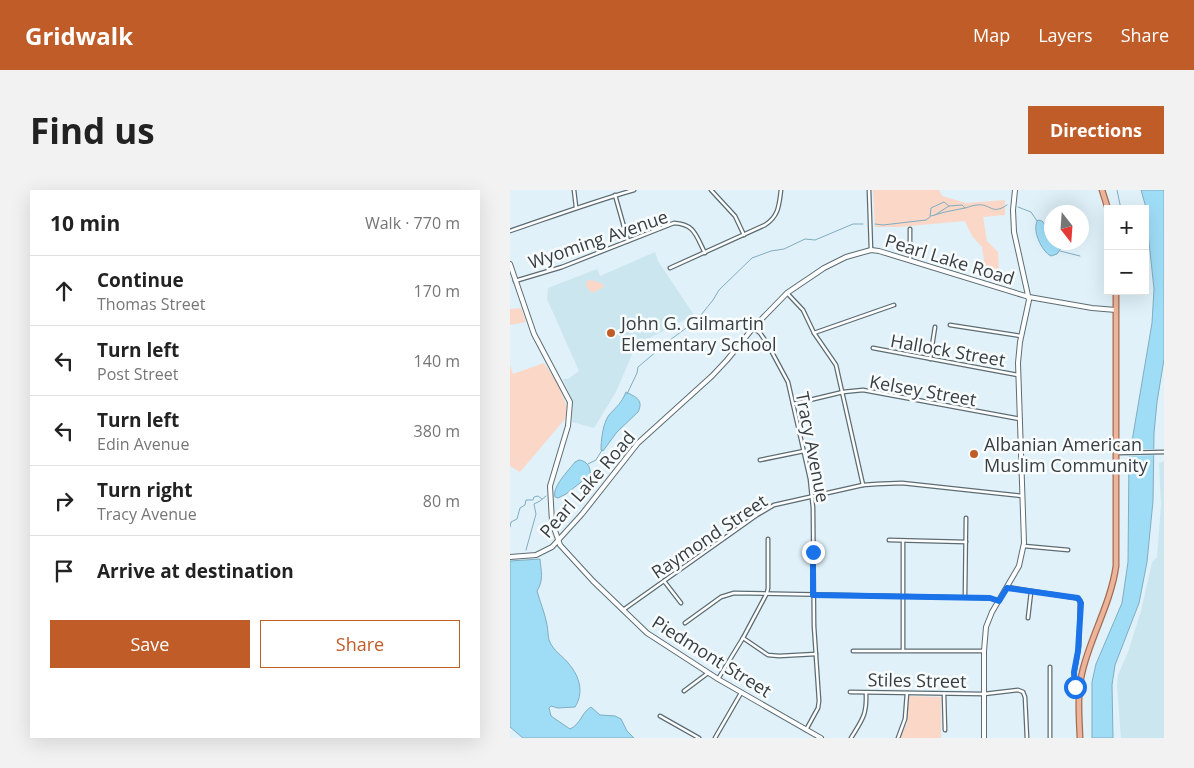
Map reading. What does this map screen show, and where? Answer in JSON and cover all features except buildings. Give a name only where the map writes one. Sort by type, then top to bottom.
[{"type":"main road","points":[[984,738],[984,651],[988,623],[1019,566],[1024,546],[1018,375],[1021,336],[1029,297],[1014,232],[1013,210],[1015,190]]},
{"type":"main road","points":[[1102,190],[1107,205]]},
{"type":"main road","name":"Pearl Lake Road","points":[[510,557],[540,554],[548,550],[558,541],[638,443],[712,376],[753,328],[787,293],[824,268],[846,257],[871,250],[879,251],[1029,297],[1092,308],[1116,310]]},
{"type":"main road","points":[[510,264],[534,334],[570,402],[568,426],[550,486],[552,522],[558,541]]},
{"type":"main road","points":[[1080,738],[1080,690],[1084,664],[1110,593],[1115,572],[1116,295]]},
{"type":"main road","name":"Piedmont Street","points":[[558,541],[582,569],[647,633],[708,673],[818,737]]},
{"type":"street","points":[[574,190],[576,207]]},
{"type":"street","points":[[510,230],[556,216],[576,207],[634,190]]},
{"type":"street","points":[[711,190],[735,216],[744,235]]},
{"type":"street","points":[[670,268],[773,220],[777,212],[781,190]]},
{"type":"street","points":[[869,190],[871,250]]},
{"type":"street","points":[[615,195],[628,241]]},
{"type":"street","name":"Wyoming Avenue","points":[[515,281],[562,267],[674,223],[688,225],[693,230],[705,253]]},
{"type":"street","points":[[910,230],[910,260]]},
{"type":"street","points":[[787,293],[803,310],[814,332],[836,365],[863,485]]},
{"type":"street","points":[[814,332],[894,305]]},
{"type":"street","points":[[950,325],[1021,336]]},
{"type":"street","points":[[930,360],[935,327]]},
{"type":"street","name":"Tracy Avenue","points":[[753,328],[760,333],[788,382],[812,496],[813,595],[819,701],[818,708],[806,730]]},
{"type":"street","name":"Hallock Street","points":[[873,348],[1018,375]]},
{"type":"street","name":"Kelsey Street","points":[[793,404],[843,392],[863,390],[1020,419]]},
{"type":"street","points":[[760,460],[804,451]]},
{"type":"street","points":[[1116,452],[1164,452]]},
{"type":"street","name":"Raymond Street","points":[[623,611],[766,508],[774,505],[863,485],[902,484],[1023,496]]},
{"type":"street","points":[[965,598],[966,518]]},
{"type":"street","points":[[718,679],[767,593],[768,539]]},
{"type":"street","points":[[889,540],[966,542]]},
{"type":"street","points":[[903,541],[903,650]]},
{"type":"street","points":[[1024,546],[1068,550]]},
{"type":"street","points":[[664,580],[681,602]]},
{"type":"street","points":[[1007,588],[1080,600],[1078,651],[1074,674],[1075,687],[1080,690]]},
{"type":"street","points":[[1028,618],[1031,592]]},
{"type":"street","points":[[685,623],[728,593],[990,598],[999,601]]},
{"type":"street","points":[[743,638],[768,655],[816,654]]},
{"type":"street","points":[[853,650],[984,651]]},
{"type":"street","points":[[1050,667],[1050,738]]},
{"type":"street","points":[[684,691],[708,673]]},
{"type":"street","name":"Stiles Street","points":[[850,692],[984,694],[1018,690],[1023,692],[1025,697],[1027,738]]},
{"type":"street","points":[[715,738],[742,692]]},
{"type":"street","points":[[852,738],[866,709],[866,693]]},
{"type":"street","points":[[898,738],[905,719],[906,693]]},
{"type":"street","points":[[944,694],[944,730]]},
{"type":"street","points":[[660,716],[700,738]]},
{"type":"shaded area","points":[[873,190],[939,190],[942,196],[966,203],[1005,200],[1005,215],[983,217],[987,241],[998,252],[999,272],[986,273],[982,247],[972,236],[965,221],[899,227],[875,227]]},
{"type":"shaded area","name":"John G. Gilmartin Elementary School","points":[[655,252],[658,261],[694,315],[636,345],[616,392],[594,428],[572,422],[572,400],[563,379],[568,379],[579,371],[547,299],[548,288],[597,269],[600,276]]},
{"type":"shaded area","points":[[591,280],[601,283],[604,287],[592,293],[586,286],[587,281]]},
{"type":"shaded area","points":[[521,308],[526,322],[510,325],[510,309]]},
{"type":"shaded area","points":[[544,363],[558,384],[567,407],[565,419],[520,472],[510,466],[510,365],[513,374]]},
{"type":"shaded area","points":[[1164,461],[1164,738],[1121,738],[1117,686],[1118,675],[1128,652],[1141,611],[1152,562],[1157,557],[1161,505],[1159,463]]},
{"type":"shaded area","points":[[909,696],[941,697],[941,738],[900,738],[907,723]]},
{"type":"water","points":[[1141,190],[1164,190],[1164,359],[1154,433],[1153,501],[1147,562],[1139,603],[1115,665],[1112,685],[1113,738],[1092,738],[1092,682],[1096,664],[1122,603],[1128,562],[1129,459],[1152,323],[1154,289],[1149,242],[1149,205],[1145,204]]},
{"type":"water","points":[[1038,220],[1044,223],[1044,250],[1038,240],[1036,224]]},
{"type":"water","points":[[1044,250],[1060,250],[1057,254],[1051,256]]},
{"type":"water","points":[[626,392],[638,399],[640,408],[617,432],[603,451],[601,450],[601,441],[605,422],[621,402]]},
{"type":"water","points":[[579,460],[588,465],[590,475],[566,494],[558,498],[555,497],[556,489],[561,479],[575,462]]},
{"type":"water","points":[[540,559],[541,579],[537,591],[546,621],[549,640],[573,669],[580,685],[578,702],[575,707],[558,708],[551,706],[549,708],[551,716],[570,729],[576,725],[591,707],[600,715],[615,716],[621,719],[627,731],[634,738],[523,738],[510,727],[510,561]]},
{"type":"pier","points":[[1128,449],[1156,449],[1156,455],[1127,456]]},
{"type":"waterway","points":[[1117,190],[1120,205]]},
{"type":"waterway","points":[[875,224],[883,225],[926,220],[930,217],[931,208],[944,202],[949,206],[962,205],[965,208],[982,205],[998,209],[1007,205]]},
{"type":"waterway","points":[[935,215],[949,206]]},
{"type":"waterway","points":[[1018,207],[1031,212],[1037,221]]},
{"type":"waterway","points":[[931,216],[965,208]]},
{"type":"waterway","points":[[627,394],[638,367],[697,320],[719,290],[752,258],[771,251],[784,249],[805,239],[815,240],[853,224],[863,224]]},
{"type":"waterway","points":[[1060,251],[1080,256]]},
{"type":"waterway","points":[[588,464],[596,460],[602,450]]},
{"type":"waterway","points":[[510,527],[511,522],[517,519],[520,508],[525,505],[526,500],[533,500],[534,497],[538,496],[542,499]]},
{"type":"waterway","points":[[526,550],[536,514],[534,504],[546,496]]},
{"type":"place","name":"John G. Gilmartin Elementary School","points":[[611,333]]},
{"type":"place","name":"Albanian American Muslim Community","points":[[974,454]]},
{"type":"route","points":[[813,552],[813,595],[990,598],[999,601],[1007,588],[1078,598],[1081,603],[1078,651],[1074,672],[1075,687]]}]
